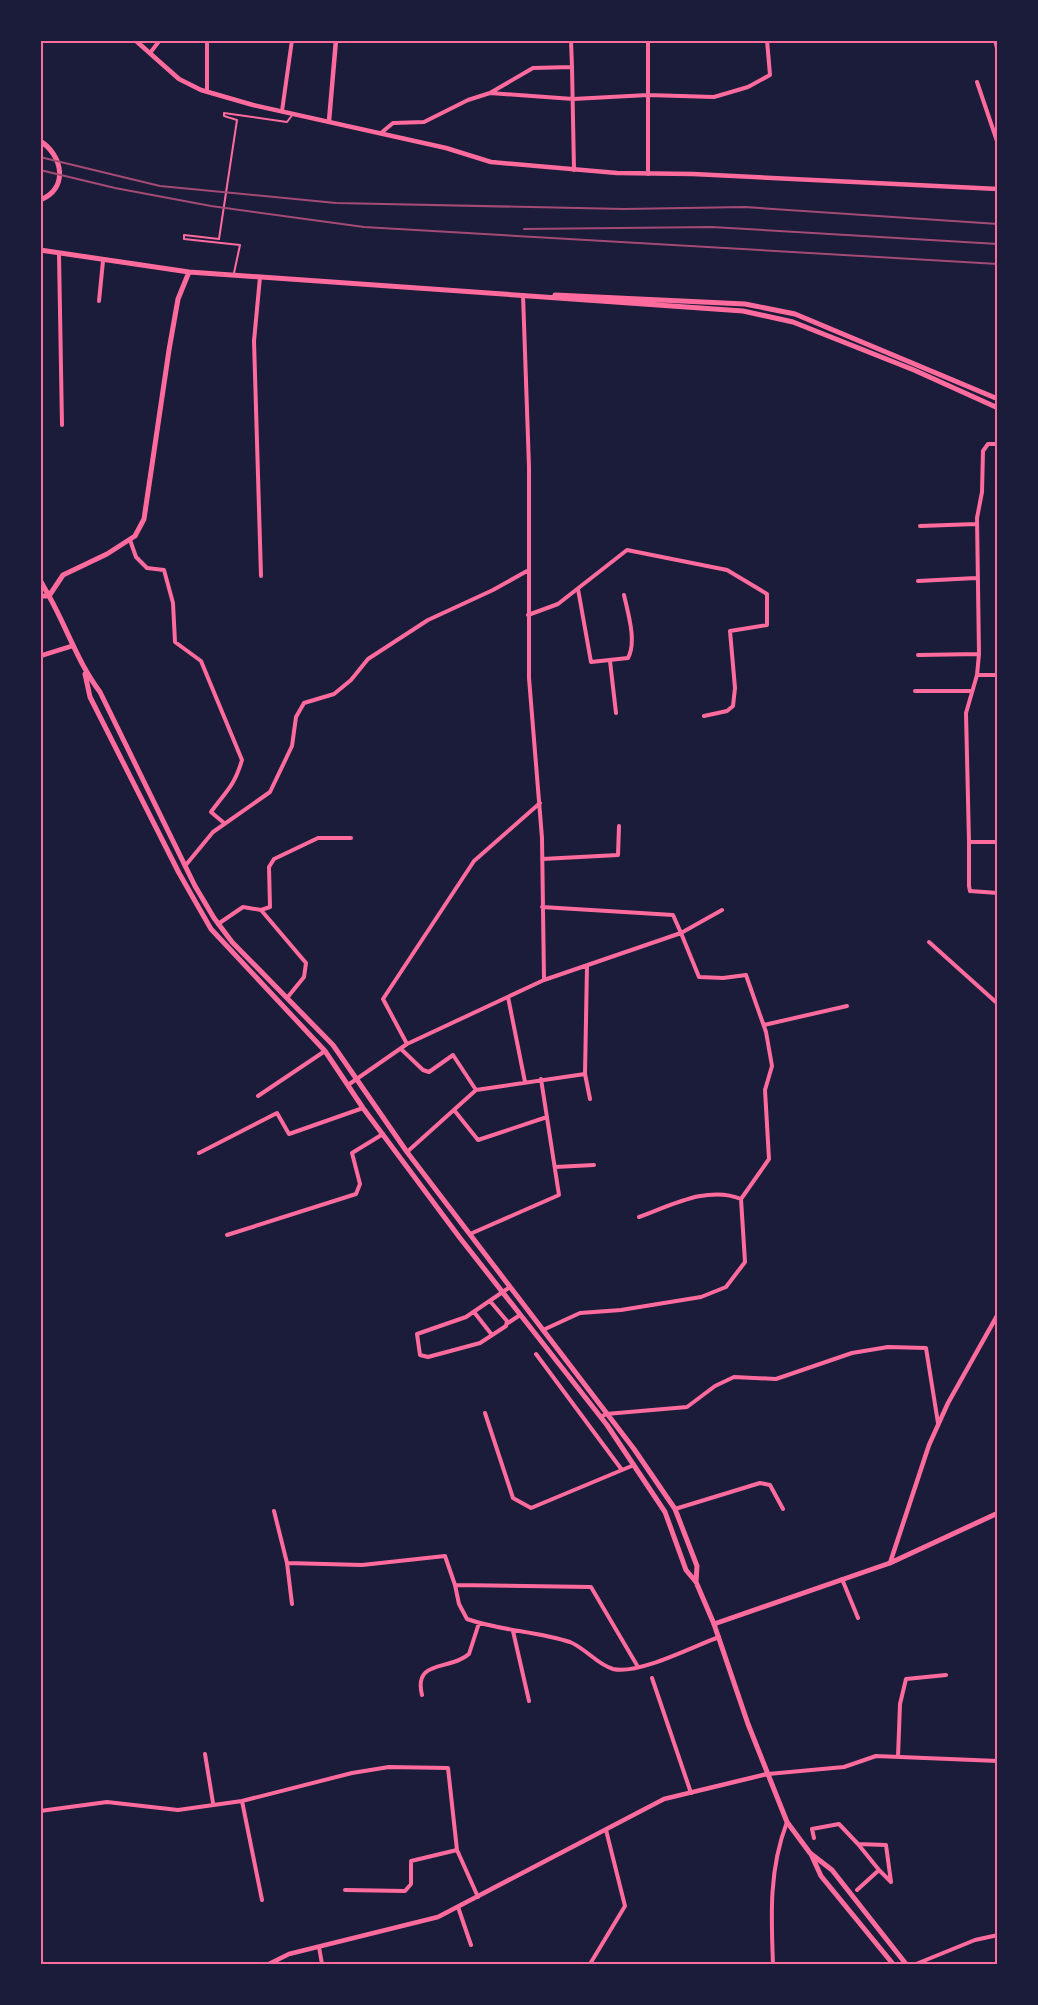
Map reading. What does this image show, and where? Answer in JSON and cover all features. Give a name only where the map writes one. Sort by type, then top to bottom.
[{"type":"main road","points":[[40,141],[56,156],[60,173],[56,189],[40,200]]},
{"type":"main road","points":[[40,250],[104,261],[233,276],[523,295],[745,304],[795,314],[998,399]]},
{"type":"main road","points":[[49,596],[63,575],[107,554],[135,536],[144,519],[170,340],[178,300],[189,272]]},
{"type":"main road","points":[[523,295],[589,302],[743,312],[793,322],[914,370],[998,408]]},
{"type":"main road","points":[[40,580],[85,672],[100,692],[185,866],[218,924],[333,1045],[407,1152],[543,1330],[603,1416],[665,1512],[686,1570],[696,1582],[714,1624],[767,1774],[787,1822],[810,1853],[821,1876],[893,1965]]},
{"type":"main road","points":[[40,596],[49,596]]},
{"type":"main road","points":[[85,672],[90,697],[211,929],[325,1051],[363,1108],[502,1293],[603,1416],[675,1509],[697,1566],[696,1582]]},
{"type":"main road","points":[[150,814],[158,810]]},
{"type":"main road","points":[[714,1624],[890,1563],[998,1513]]},
{"type":"main road","points":[[810,1853],[832,1870],[906,1965]]},
{"type":"street","points":[[135,40],[179,80],[207,92],[381,133],[490,162],[648,174],[998,189]]},
{"type":"street","points":[[150,53],[160,40]]},
{"type":"street","points":[[207,40],[207,92]]},
{"type":"street","points":[[282,111],[292,40]]},
{"type":"street","points":[[329,121],[336,40]]},
{"type":"street","points":[[571,40],[574,170]]},
{"type":"street","points":[[648,40],[648,174]]},
{"type":"street","points":[[490,93],[573,99],[648,95],[714,97],[764,81],[771,75],[767,40]]},
{"type":"street","points":[[995,40],[998,52]]},
{"type":"street","points":[[381,133],[395,123],[424,122],[468,100],[490,93],[533,68],[573,67]]},
{"type":"street","points":[[977,82],[998,144]]},
{"type":"street","points":[[233,276],[240,245],[184,239],[184,235],[219,239],[237,120],[224,116],[224,113],[287,122],[294,113]]},
{"type":"street","points":[[60,254],[59,374],[62,425]]},
{"type":"street","points":[[99,301],[104,261]]},
{"type":"street","points":[[260,277],[254,341],[261,576]]},
{"type":"street","points":[[523,295],[529,455],[527,571],[529,678],[540,803],[544,980]]},
{"type":"street","points":[[998,444],[988,444],[983,451],[982,492],[976,524],[979,654],[977,675],[966,713],[970,891],[998,893]]},
{"type":"street","points":[[920,526],[976,524]]},
{"type":"street","points":[[130,540],[136,557],[147,568],[164,570],[173,603],[175,642],[201,661],[242,760],[237,777],[211,812],[224,824]]},
{"type":"street","points":[[528,615],[558,604],[627,550],[727,570],[767,594],[767,625],[730,631],[735,688],[733,706],[727,711],[704,716]]},
{"type":"street","points":[[185,866],[202,843],[224,824],[270,792],[288,755],[294,739],[296,717],[304,703],[334,694],[351,680],[368,659],[428,620],[493,590],[527,571]]},
{"type":"street","points":[[918,581],[976,578]]},
{"type":"street","points":[[578,589],[591,662],[628,658],[632,651],[624,595]]},
{"type":"street","points":[[40,656],[72,646]]},
{"type":"street","points":[[918,655],[979,654]]},
{"type":"street","points":[[610,661],[615,713]]},
{"type":"street","points":[[977,675],[998,675]]},
{"type":"street","points":[[915,691],[972,691]]},
{"type":"street","points":[[407,1044],[383,999],[474,861],[540,803]]},
{"type":"street","points":[[542,859],[618,855],[619,826]]},
{"type":"street","points":[[218,924],[243,907],[261,910],[270,907],[269,867],[274,859],[318,838],[351,838]]},
{"type":"street","points":[[969,842],[998,842]]},
{"type":"street","points":[[542,907],[673,915],[699,977],[723,978],[746,975],[764,1025],[772,1066],[765,1090],[769,1159],[741,1199],[745,1262],[726,1287],[701,1297],[621,1310],[580,1313],[543,1330]]},
{"type":"street","points":[[261,910],[306,963],[304,977],[287,998]]},
{"type":"street","points":[[348,1085],[407,1044],[508,996],[544,980],[681,933],[722,910]]},
{"type":"street","points":[[929,942],[998,1004]]},
{"type":"street","points":[[587,965],[585,1074],[590,1099]]},
{"type":"street","points":[[508,996],[525,1082]]},
{"type":"street","points":[[764,1025],[847,1006]]},
{"type":"street","points":[[401,1048],[423,1070],[429,1072],[453,1055],[476,1090]]},
{"type":"street","points":[[258,1096],[325,1051]]},
{"type":"street","points":[[407,1152],[476,1090],[585,1074]]},
{"type":"street","points":[[469,1235],[559,1196],[541,1079]]},
{"type":"street","points":[[199,1153],[278,1113],[289,1134],[363,1108]]},
{"type":"street","points":[[454,1110],[478,1140],[547,1117]]},
{"type":"street","points":[[227,1235],[356,1194],[360,1190],[360,1184],[352,1153],[384,1134]]},
{"type":"street","points":[[555,1167],[594,1165]]},
{"type":"street","points":[[639,1217],[697,1196],[733,1196],[741,1199]]},
{"type":"street","points":[[510,1287],[474,1312],[417,1334],[420,1355],[428,1357],[480,1343],[520,1315]]},
{"type":"street","points":[[490,1301],[507,1324]]},
{"type":"street","points":[[474,1312],[492,1335]]},
{"type":"street","points":[[890,1563],[939,1424],[998,1314]]},
{"type":"street","points":[[603,1416],[687,1407],[716,1386],[734,1377],[776,1379],[852,1353],[897,1347],[926,1348],[939,1424]]},
{"type":"street","points":[[536,1354],[622,1470]]},
{"type":"street","points":[[485,1413],[513,1498],[531,1508],[635,1465]]},
{"type":"street","points":[[675,1509],[760,1484],[770,1485],[783,1509]]},
{"type":"street","points":[[274,1511],[287,1563],[292,1604]]},
{"type":"street","points":[[287,1563],[362,1565],[445,1556],[459,1604],[467,1619],[572,1643],[613,1669],[638,1667],[719,1637]]},
{"type":"street","points":[[842,1578],[858,1618]]},
{"type":"street","points":[[455,1585],[591,1587],[638,1667]]},
{"type":"street","points":[[423,1695],[420,1686],[423,1675],[427,1671],[452,1664],[469,1654],[479,1623]]},
{"type":"street","points":[[513,1631],[529,1701]]},
{"type":"street","points":[[898,1757],[900,1704],[906,1679],[946,1675]]},
{"type":"street","points":[[652,1678],[690,1793]]},
{"type":"street","points":[[205,1754],[213,1803]]},
{"type":"street","points":[[268,1965],[289,1954],[438,1917],[664,1799],[767,1774],[844,1767],[876,1756],[998,1761]]},
{"type":"street","points":[[40,1811],[107,1802],[178,1810],[213,1803],[242,1802],[352,1773],[389,1767],[448,1767],[457,1850],[478,1897]]},
{"type":"street","points":[[242,1802],[262,1900]]},
{"type":"street","points":[[773,1965],[772,1878],[776,1850],[787,1822]]},
{"type":"street","points":[[814,1838],[812,1829],[839,1824],[891,1882],[886,1845],[858,1844]]},
{"type":"street","points":[[590,1965],[625,1906],[606,1830]]},
{"type":"street","points":[[345,1890],[405,1891],[411,1884],[411,1861],[457,1850]]},
{"type":"street","points":[[857,1890],[879,1870]]},
{"type":"street","points":[[458,1907],[471,1945]]},
{"type":"street","points":[[916,1965],[975,1940],[998,1935]]},
{"type":"street","points":[[319,1947],[322,1965]]},
{"type":"railway","points":[[40,157],[160,186],[336,203],[624,209],[745,207],[998,224]]},
{"type":"railway","points":[[40,170],[115,188],[211,206],[364,227],[998,264]]},
{"type":"railway","points":[[524,229],[712,227],[998,244]]}]
